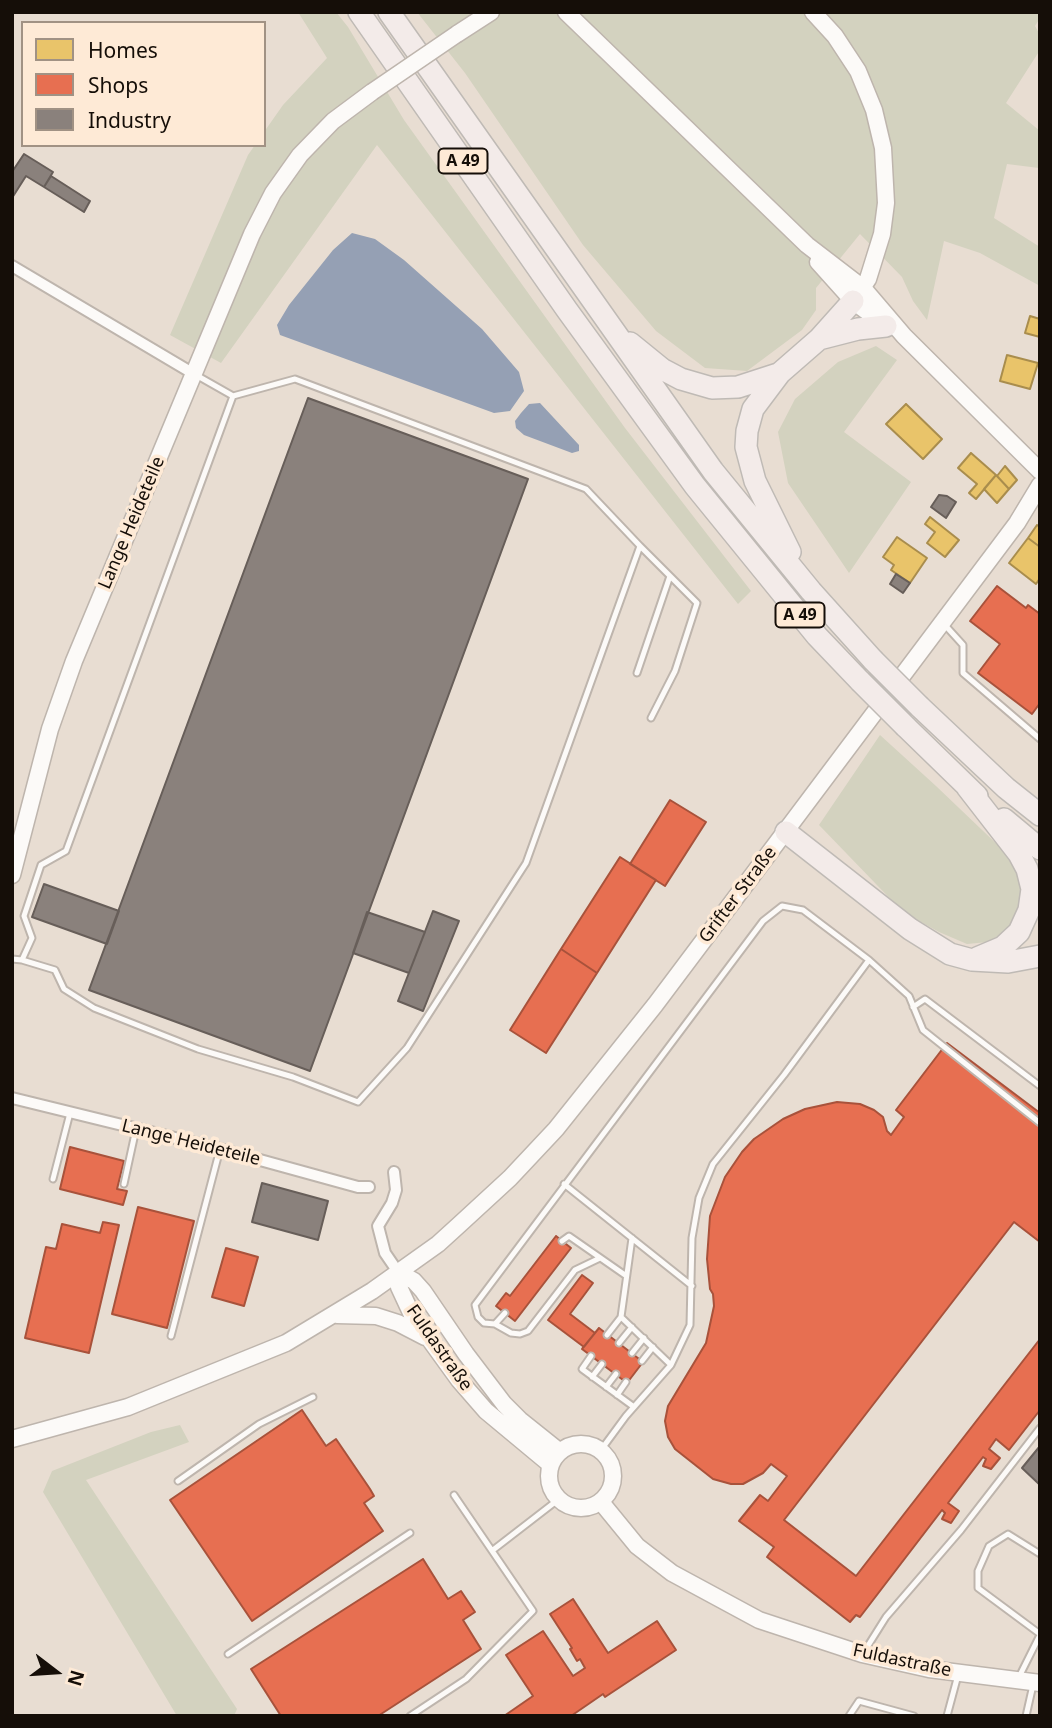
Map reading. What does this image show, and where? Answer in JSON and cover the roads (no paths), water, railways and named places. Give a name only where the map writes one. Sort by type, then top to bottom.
[{"type":"highway","name":"A 49","points":[[359,12],[559,299],[695,486],[817,636],[967,787],[1040,849]]},
{"type":"highway","name":"A 49","points":[[390,12],[713,471],[811,591],[873,660],[1006,788],[1040,815]]},
{"type":"highway","points":[[811,591],[755,481],[746,447],[747,431],[754,409],[780,373],[819,339],[858,295]]},
{"type":"highway","points":[[604,318],[662,369],[698,385],[712,388],[738,387],[780,373]]},
{"type":"highway","points":[[819,339],[858,329],[895,331]]},
{"type":"highway","points":[[967,787],[1019,854],[1027,869],[1031,889],[1029,910],[1018,932],[1003,947],[972,960]]},
{"type":"highway","points":[[786,832],[926,940],[950,954],[972,960],[1008,962],[1040,956]]},
{"type":"street","name":"Lange Heideteile","points":[[12,875],[41,760],[62,695],[252,233],[273,193],[316,138],[352,106],[491,12]]},
{"type":"street","points":[[566,12],[807,245],[821,266],[858,295],[1040,471]]},
{"type":"street","points":[[813,12],[835,36],[858,71],[880,130],[886,184],[885,219],[879,249],[858,295]]},
{"type":"street","points":[[12,266],[194,374]]},
{"type":"street","name":"Grifter Straße","points":[[12,1439],[128,1406],[183,1386],[286,1342],[336,1315],[398,1272],[460,1224],[510,1178],[556,1129],[655,1005],[1017,523],[1040,485]]},
{"type":"street","name":"Lange Heideteile","points":[[12,1098],[220,1149],[358,1187],[369,1187]]},
{"type":"street","points":[[394,1172],[396,1190],[392,1203],[378,1226],[384,1250],[398,1272]]},
{"type":"street","name":"Fuldastraße","points":[[398,1272],[399,1287],[412,1315],[459,1380],[485,1410],[555,1458]]},
{"type":"street","name":"Fuldastraße","points":[[398,1272],[414,1281],[423,1291],[504,1404],[555,1458]]},
{"type":"street","points":[[336,1315],[376,1316],[398,1323],[430,1340]]},
{"type":"street","points":[[585,1444],[601,1450],[608,1457],[614,1476],[612,1486],[601,1502],[584,1509],[566,1505],[559,1499],[550,1483],[555,1458],[567,1447],[585,1444]]},
{"type":"street","name":"Fuldastraße","points":[[601,1502],[637,1546],[672,1573],[759,1620],[862,1654],[959,1674],[1030,1682]]},
{"type":"lane","points":[[194,374],[233,396],[295,379],[586,489],[697,603],[675,671],[651,718]]},
{"type":"lane","points":[[22,960],[32,938],[24,916],[41,865],[66,851],[233,396]]},
{"type":"lane","points":[[12,959],[55,970],[64,989],[94,1008],[198,1049],[293,1077],[358,1102],[407,1048],[526,863],[640,546]]},
{"type":"lane","points":[[637,673],[670,576]]},
{"type":"lane","points":[[942,622],[963,645],[963,673],[1040,739]]},
{"type":"lane","points":[[600,1258],[575,1270],[528,1331],[511,1333],[495,1324],[484,1323],[478,1317],[475,1305],[564,1184],[763,921],[782,906],[803,910],[869,960],[909,996],[923,1030],[1040,1123]]},
{"type":"lane","points":[[601,1450],[671,1364],[690,1325],[692,1238],[699,1198],[713,1164],[869,960]]},
{"type":"lane","points":[[913,1007],[925,999],[1040,1086]]},
{"type":"lane","points":[[53,1179],[70,1112]]},
{"type":"lane","points":[[124,1184],[136,1129]]},
{"type":"lane","points":[[171,1336],[220,1149]]},
{"type":"lane","points":[[564,1184],[692,1286]]},
{"type":"lane","points":[[562,1241],[569,1236],[625,1275]]},
{"type":"lane","points":[[607,1335],[621,1317],[632,1238]]},
{"type":"lane","points":[[495,1324],[505,1313]]},
{"type":"lane","points":[[621,1317],[671,1364]]},
{"type":"lane","points":[[619,1343],[632,1327]]},
{"type":"lane","points":[[632,1353],[643,1338]]},
{"type":"lane","points":[[642,1361],[653,1347]]},
{"type":"lane","points":[[592,1356],[582,1369],[634,1407]]},
{"type":"lane","points":[[593,1377],[602,1364]]},
{"type":"lane","points":[[606,1387],[615,1374]]},
{"type":"lane","points":[[617,1395],[626,1382]]},
{"type":"lane","points":[[178,1481],[259,1424],[313,1397]]},
{"type":"lane","points":[[862,1654],[886,1617],[961,1530],[1040,1428]]},
{"type":"lane","points":[[410,1716],[466,1679],[533,1611],[454,1495]]},
{"type":"lane","points":[[493,1550],[559,1499]]},
{"type":"lane","points":[[228,1654],[410,1533]]},
{"type":"lane","points":[[1026,1716],[1040,1634],[978,1588],[978,1571],[989,1546],[1008,1534],[1040,1554]]},
{"type":"lane","points":[[947,1716],[959,1674]]},
{"type":"lane","points":[[849,1716],[859,1702],[914,1716]]},
{"type":"water","points":[[352,233],[375,239],[404,260],[482,329],[519,372],[524,391],[510,411],[494,413],[280,335],[277,325],[289,305],[333,250]]},
{"type":"water","points":[[540,403],[579,445],[579,451],[572,453],[524,435],[516,428],[515,421],[529,404]]}]
